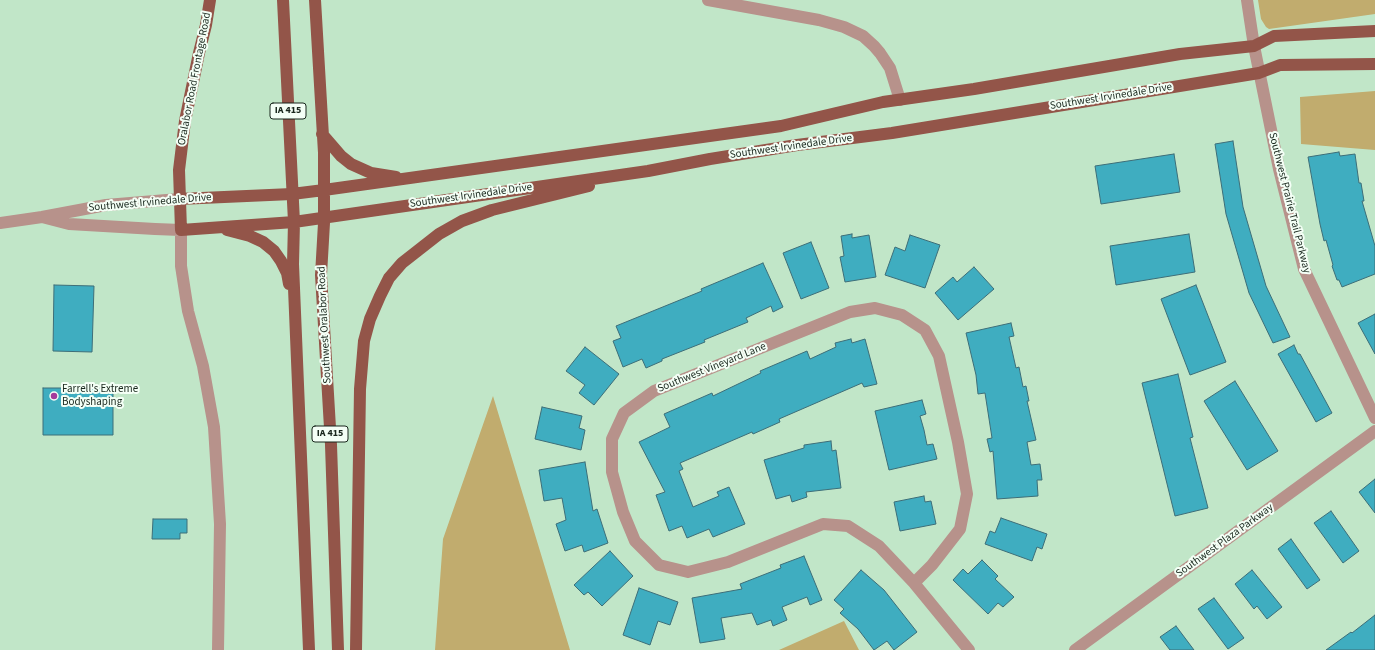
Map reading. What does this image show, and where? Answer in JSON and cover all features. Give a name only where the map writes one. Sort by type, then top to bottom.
[{"type":"main road","name":"Oralabor Road Frontage Road","points":[[181,230],[180,170],[185,121],[210,0]]},
{"type":"main road","name":"IA 415","points":[[284,0],[294,222],[293,264],[309,650]]},
{"type":"main road","name":"Southwest Oralabor Road","points":[[315,0],[324,190],[321,276],[331,445],[338,650]]},
{"type":"main road","name":"Southwest Irvinedale Drive","points":[[180,199],[292,194],[409,179],[782,126],[883,102],[974,89],[1180,54],[1254,46],[1274,36],[1375,31]]},
{"type":"main road","name":"Southwest Irvinedale Drive","points":[[181,230],[294,222],[648,170],[797,145],[892,133],[1260,73],[1280,65],[1375,64]]},
{"type":"main road","points":[[322,134],[341,156],[351,164],[371,173],[409,179]]},
{"type":"main road","points":[[356,650],[360,389],[364,342],[370,319],[389,278],[402,263],[439,234],[462,221],[492,210],[648,170]]},
{"type":"main road","points":[[214,227],[250,236],[263,242],[274,251],[287,273],[295,311]]},
{"type":"street","points":[[708,0],[803,17],[844,27],[863,36],[880,53],[890,68],[900,100]]},
{"type":"street","name":"Southwest Prairie Trail Parkway","points":[[1247,0],[1254,46],[1278,169],[1304,269],[1375,418]]},
{"type":"street","name":"Southwest Irvinedale Drive","points":[[42,217],[106,205],[180,199]]},
{"type":"street","name":"Southwest Irvinedale Drive","points":[[42,217],[69,224],[155,230],[181,230]]},
{"type":"street","points":[[0,223],[42,217]]},
{"type":"street","points":[[181,230],[181,266],[188,311],[203,366],[214,427],[220,524],[218,650]]},
{"type":"street","name":"Southwest Vineyard Lane","points":[[914,583],[932,565],[960,529],[966,494],[958,442],[939,356],[926,330],[902,315],[874,308],[850,312],[654,391],[624,413],[612,439],[612,472],[623,512],[635,541],[660,565],[688,572],[728,562],[822,524],[848,526],[879,546],[914,583],[969,650]]},
{"type":"street","name":"Southwest Plaza Parkway","points":[[1075,650],[1375,432]]},
{"type":"shaded area","points":[[1258,0],[1375,0],[1375,14],[1269,29],[1261,19]]},
{"type":"shaded area","points":[[1375,91],[1375,150],[1301,144],[1300,97]]},
{"type":"shaded area","points":[[493,396],[570,650],[435,650],[443,539]]},
{"type":"shaded area","points":[[844,621],[859,650],[779,650]]},
{"type":"building","points":[[1233,141],[1243,207],[1266,286],[1290,337],[1273,343],[1249,293],[1226,214],[1215,144]]},
{"type":"building","points":[[1339,152],[1340,156],[1355,154],[1359,183],[1361,183],[1364,201],[1362,201],[1375,246],[1375,274],[1342,287],[1339,280],[1337,280],[1332,266],[1326,240],[1324,241],[1308,157]]},
{"type":"building","points":[[1174,154],[1180,192],[1101,204],[1095,166]]},
{"type":"building","points":[[852,234],[852,238],[869,235],[876,277],[845,282],[840,257],[844,256],[841,236]]},
{"type":"building","points":[[1189,234],[1195,272],[1116,285],[1110,246]]},
{"type":"building","points":[[910,235],[940,245],[925,288],[885,275],[895,247],[905,251]]},
{"type":"building","points":[[811,242],[829,288],[801,299],[783,253]]},
{"type":"building","points":[[763,263],[783,307],[773,312],[771,306],[746,318],[748,322],[704,340],[705,342],[662,359],[662,361],[646,368],[642,359],[623,367],[613,341],[621,338],[616,326],[702,291],[701,289]]},
{"type":"building","points":[[974,267],[994,289],[958,320],[935,293],[953,277],[957,282]]},
{"type":"building","points":[[54,285],[94,286],[92,352],[53,351]]},
{"type":"building","points":[[1196,285],[1226,362],[1190,375],[1161,299]]},
{"type":"building","points":[[1375,314],[1375,354],[1358,323]]},
{"type":"building","points":[[1011,323],[1014,336],[1009,337],[1016,368],[1019,367],[1023,387],[1026,386],[1029,401],[1027,401],[1036,440],[1027,442],[1031,465],[1040,464],[1042,480],[1037,480],[1038,496],[997,499],[993,451],[990,452],[987,439],[992,438],[985,393],[978,394],[976,375],[966,333]]},
{"type":"building","points":[[851,339],[852,343],[865,339],[877,384],[864,387],[862,383],[779,419],[780,422],[753,434],[752,432],[680,463],[683,469],[679,471],[693,507],[719,496],[717,492],[729,487],[745,524],[713,537],[709,529],[687,538],[682,526],[669,531],[656,495],[665,492],[639,442],[670,427],[664,414],[712,393],[713,396],[761,373],[760,371],[807,351],[810,359],[836,347],[835,343]]},
{"type":"building","points":[[1294,345],[1332,413],[1316,422],[1278,354]]},
{"type":"building","points":[[585,347],[619,374],[594,405],[579,393],[585,385],[566,371]]},
{"type":"building","points":[[1178,374],[1193,437],[1190,438],[1208,508],[1175,516],[1142,383]]},
{"type":"building","points":[[1235,381],[1278,451],[1247,470],[1204,401]]},
{"type":"building","points":[[43,388],[113,388],[113,435],[43,435]]},
{"type":"building","points":[[922,400],[926,414],[920,416],[927,445],[933,444],[937,459],[889,470],[875,411]]},
{"type":"building","points":[[542,407],[582,416],[579,428],[585,430],[581,450],[535,439]]},
{"type":"building","points":[[831,441],[832,451],[836,450],[841,488],[806,492],[807,497],[792,502],[790,495],[776,499],[764,460],[804,448],[804,445]]},
{"type":"building","points":[[585,462],[593,511],[597,509],[608,543],[584,552],[582,545],[565,551],[556,524],[566,520],[562,498],[544,501],[539,470]]},
{"type":"building","points":[[1375,479],[1375,513],[1359,492]]},
{"type":"building","points":[[924,496],[925,502],[931,501],[936,524],[900,531],[894,502]]},
{"type":"building","points":[[1331,511],[1359,551],[1343,563],[1314,523]]},
{"type":"building","points":[[1001,518],[1047,534],[1042,549],[1037,547],[1032,561],[985,544],[990,531],[995,533]]},
{"type":"building","points":[[153,519],[187,519],[187,533],[180,533],[180,539],[152,539]]},
{"type":"building","points":[[1291,539],[1320,580],[1307,589],[1278,549]]},
{"type":"building","points":[[610,551],[633,576],[602,606],[588,592],[584,595],[574,585]]},
{"type":"building","points":[[804,556],[822,600],[810,605],[807,597],[782,607],[787,620],[773,626],[771,620],[757,625],[752,613],[721,618],[725,639],[700,643],[692,598],[742,589],[740,584],[781,568],[780,565]]},
{"type":"building","points":[[982,560],[998,576],[995,579],[1014,597],[1003,607],[998,603],[988,614],[953,580],[963,569],[968,574]]},
{"type":"building","points":[[861,570],[884,590],[917,632],[894,650],[887,641],[874,650],[858,629],[840,613],[844,609],[834,600]]},
{"type":"building","points":[[1252,570],[1282,607],[1267,619],[1257,606],[1254,609],[1235,584]]},
{"type":"building","points":[[639,588],[678,602],[670,625],[658,621],[650,645],[623,635]]},
{"type":"building","points":[[1214,598],[1244,638],[1228,649],[1198,609]]},
{"type":"building","points":[[1375,615],[1375,650],[1326,650],[1351,632],[1352,633]]},
{"type":"building","points":[[1176,626],[1194,650],[1170,650],[1160,637]]},
{"type":"place","name":"Farrell's Extreme Bodyshaping","points":[[54,396]]}]
